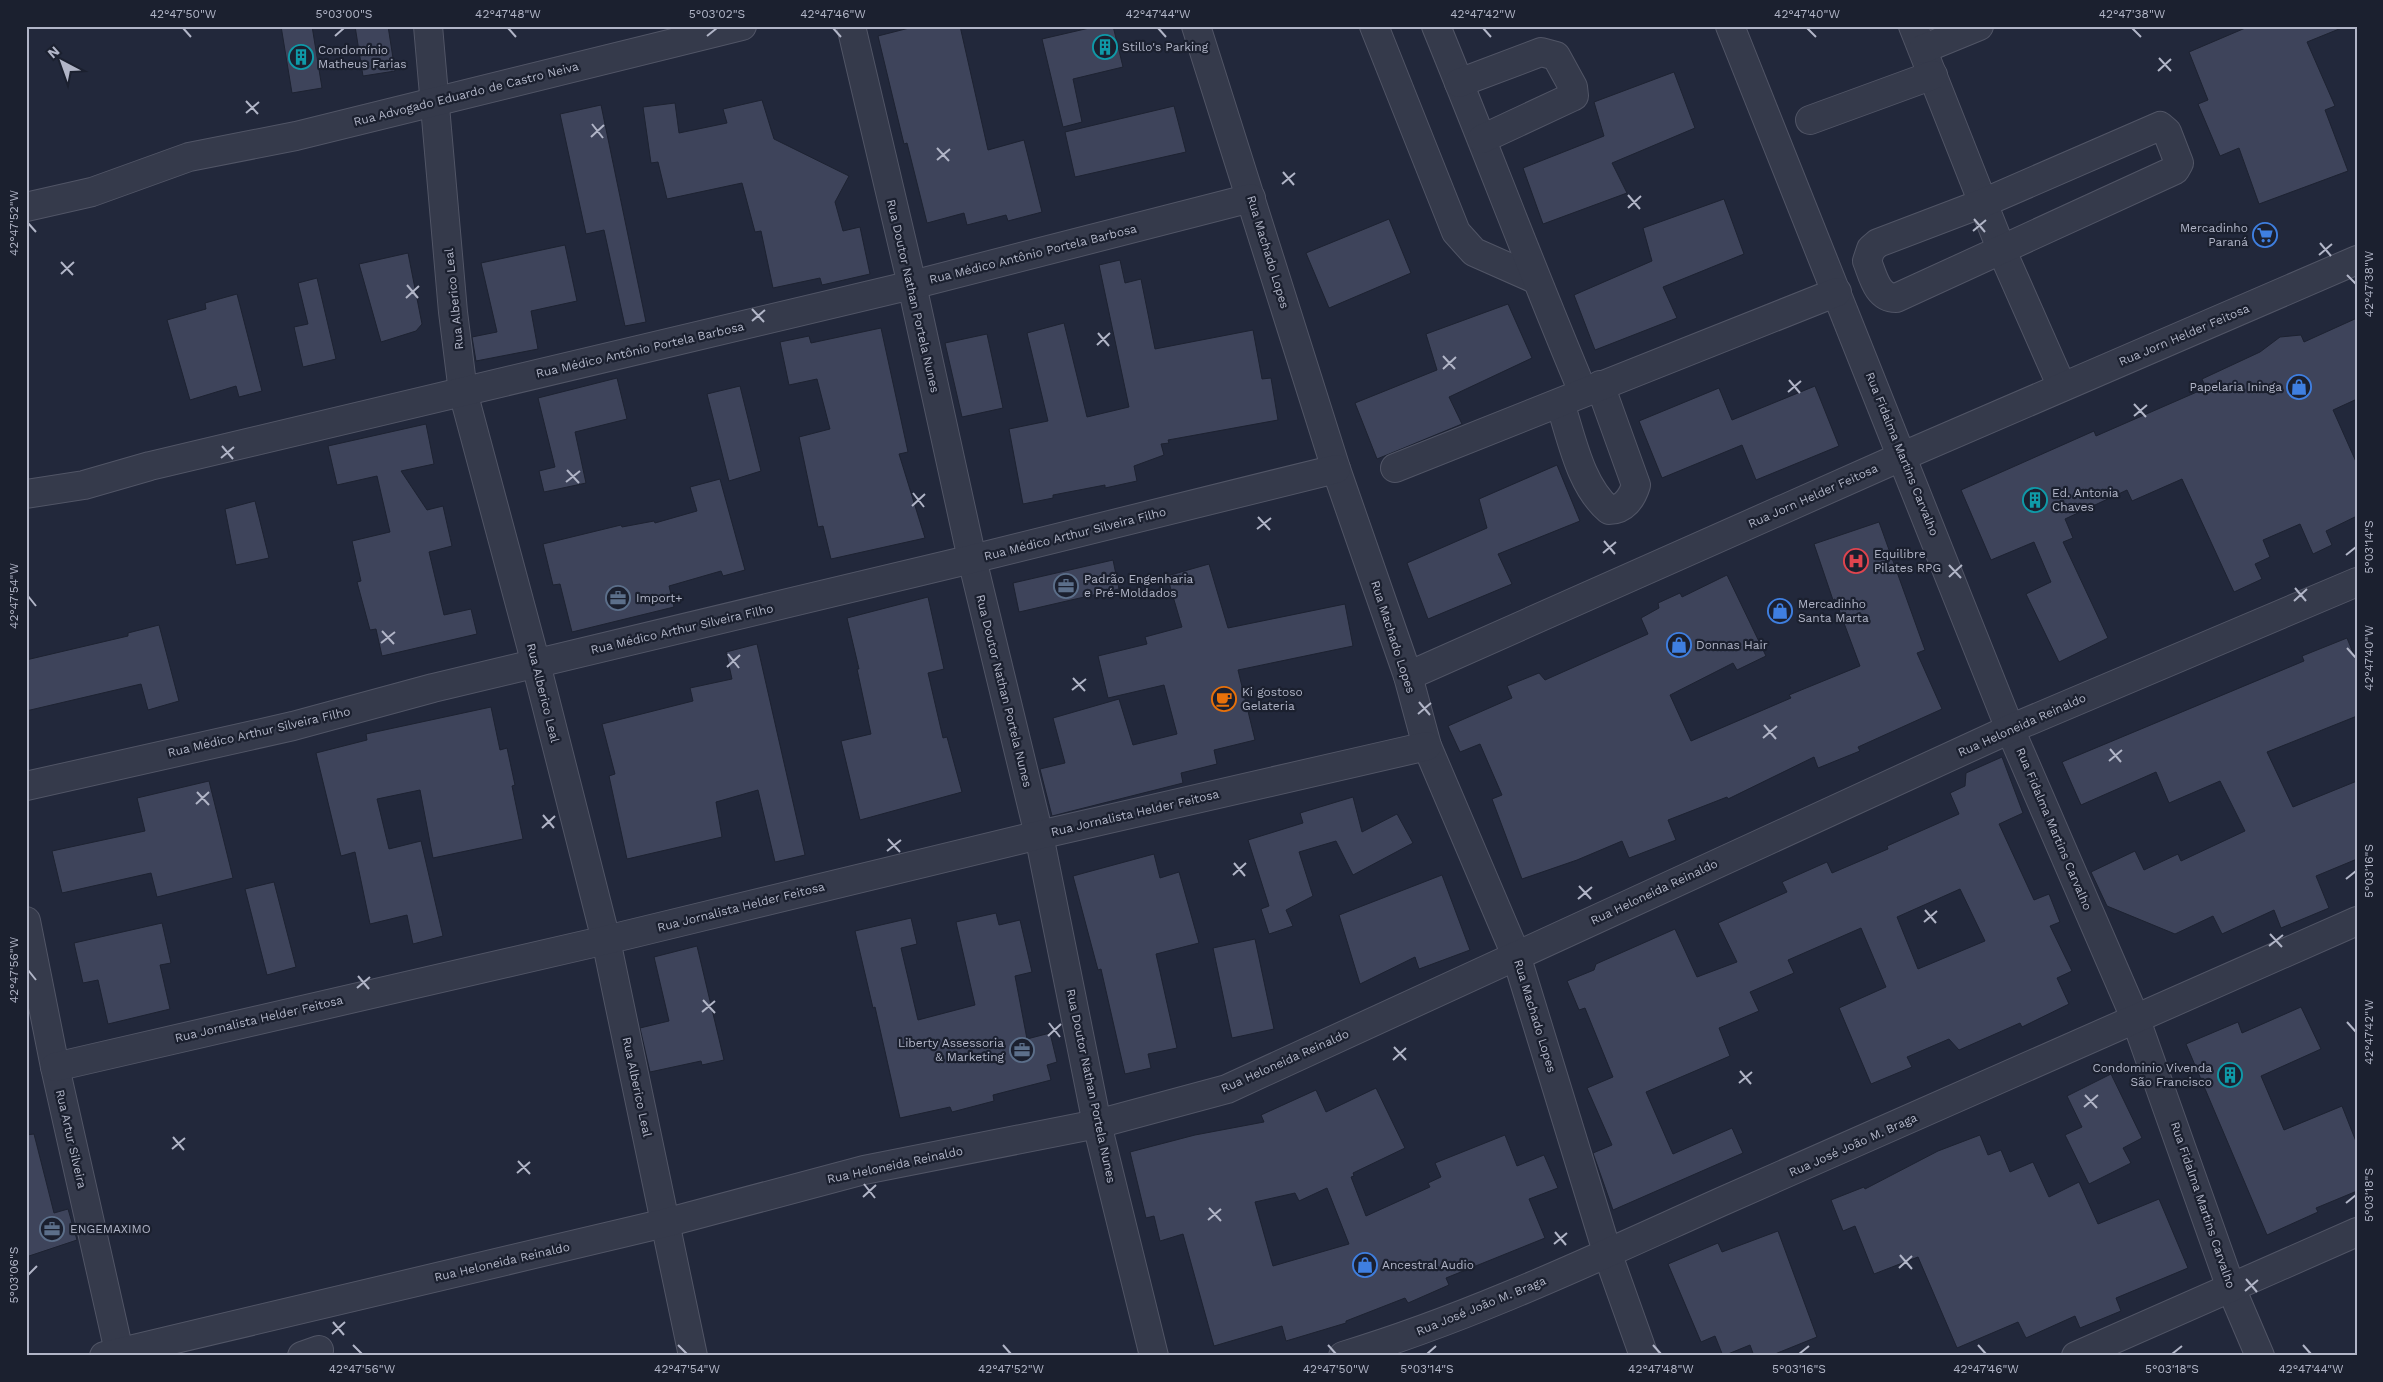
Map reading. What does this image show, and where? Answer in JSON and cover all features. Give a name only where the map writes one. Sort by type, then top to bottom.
[{"type":"street","name":"Rua Alberico Leal","points":[[428,26],[462,392],[536,664],[606,940],[694,1356]]},
{"type":"street","name":"Rua Advogado Eduardo de Castro Neiva","points":[[26,207],[92,192],[189,157],[296,136],[742,26]]},
{"type":"street","name":"Rua Doutor Nathan Portela Nunes","points":[[851,26],[912,285],[972,559],[1039,835],[1097,1124],[1154,1356]]},
{"type":"street","name":"Rua Machado Lopes","points":[[1196,26],[1336,469],[1408,676],[1427,746],[1516,955],[1608,1255],[1644,1356]]},
{"type":"street","points":[[1374,26],[1456,232],[1474,252],[1535,278]]},
{"type":"street","points":[[1436,26],[1581,394]]},
{"type":"street","name":"Rua Fidalma Martins Carvalho","points":[[1730,26],[1903,456],[2010,729],[2136,1020],[2231,1288],[2260,1356]]},
{"type":"street","points":[[1979,26],[1918,38],[2002,251],[2062,387]]},
{"type":"street","points":[[1459,83],[1541,52],[1556,56],[1573,87],[1574,96],[1482,139]]},
{"type":"street","points":[[1810,120],[1933,75]]},
{"type":"street","points":[[2157,127],[2164,128],[2179,163],[2176,170],[2002,251],[1896,298],[1890,298],[1880,292],[1868,261],[1869,254],[1878,243],[1984,203],[2157,127]]},
{"type":"street","name":"Rua Médico Antônio Portela Barbosa","points":[[26,494],[84,485],[150,466],[912,285],[1251,198]]},
{"type":"street","name":"Rua Jorn Helder Feitosa","points":[[1408,676],[1903,456],[2357,260]]},
{"type":"street","points":[[1395,468],[1837,292]]},
{"type":"street","name":"Rua Médico Arthur Silveira Filho","points":[[26,786],[293,726],[433,688],[972,559],[1336,469]]},
{"type":"street","name":"Rua Heloneida Reinaldo","points":[[114,1355],[665,1223],[864,1170],[1097,1124],[1228,1089],[2010,729],[2357,582]]},
{"type":"street","name":"Rua Jornalista Helder Feitosa","points":[[55,1067],[606,940],[1039,835],[1427,746]]},
{"type":"street","name":"Rua Artur Silveira","points":[[26,921],[114,1355]]},
{"type":"street","name":"Rua José João M. Braga","points":[[1344,1356],[1394,1341],[1491,1304],[1608,1255],[1722,1202],[2357,921]]},
{"type":"street","points":[[2076,1356],[2357,1232]]},
{"type":"building","name":"Condomínio Matheus Farias","points":[[281,26],[312,26],[322,88],[292,93]]},
{"type":"building","name":"Condomínio Matheus Farias","points":[[355,26],[388,26],[395,71],[363,76]]},
{"type":"building","points":[[917,26],[960,26],[988,150],[1024,140],[1042,212],[1008,221],[1006,215],[967,225],[964,213],[927,223],[907,143],[904,144],[878,36]]},
{"type":"building","points":[[1098,26],[1113,26],[1123,67],[1073,79],[1082,122],[1063,127],[1042,39]]},
{"type":"building","points":[[2250,26],[2344,27],[2307,42],[2335,106],[2325,110],[2348,171],[2259,204],[2239,148],[2220,156],[2198,104],[2208,100],[2189,52]]},
{"type":"building","points":[[1674,72],[1695,128],[1612,163],[1627,193],[1543,224],[1523,168],[1604,136],[1594,102]]},
{"type":"building","points":[[762,100],[774,139],[849,176],[835,202],[843,231],[860,227],[870,274],[822,285],[820,278],[773,288],[761,231],[755,232],[742,183],[667,199],[658,162],[651,163],[643,107],[675,103],[679,133],[727,123],[723,109]]},
{"type":"building","points":[[601,105],[646,322],[625,326],[604,230],[586,234],[560,114]]},
{"type":"building","points":[[1174,106],[1186,152],[1075,177],[1065,132]]},
{"type":"building","points":[[1724,199],[1744,254],[1663,287],[1677,318],[1595,350],[1574,295],[1652,261],[1643,228]]},
{"type":"building","points":[[1389,219],[1411,273],[1329,308],[1306,253]]},
{"type":"building","points":[[565,245],[577,301],[531,311],[538,349],[476,361],[472,337],[497,332],[481,263]]},
{"type":"building","points":[[408,253],[422,324],[416,331],[381,342],[359,264]]},
{"type":"building","points":[[1120,260],[1125,283],[1141,279],[1155,349],[1253,330],[1262,379],[1271,378],[1278,420],[1168,440],[1169,443],[1161,444],[1164,455],[1134,466],[1137,481],[1105,488],[1105,485],[1053,495],[1053,498],[1023,504],[1009,429],[1048,421],[1027,333],[1064,323],[1087,417],[1129,407],[1099,265]]},
{"type":"building","points":[[317,278],[336,359],[303,367],[294,327],[308,324],[298,283]]},
{"type":"building","points":[[237,294],[262,391],[239,397],[236,386],[190,400],[167,320],[206,309],[205,303]]},
{"type":"building","points":[[1508,304],[1532,358],[1449,397],[1462,424],[1377,459],[1355,403],[1437,370],[1426,334]]},
{"type":"building","points":[[2357,318],[2357,399],[2333,410],[2357,464],[2357,516],[2326,531],[2332,545],[2313,554],[2300,524],[2263,540],[2270,557],[2255,564],[2262,579],[2234,592],[2182,479],[2132,501],[2127,490],[2065,519],[2073,538],[2063,542],[2108,638],[2059,662],[2026,594],[2051,582],[2034,542],[1991,560],[1961,490],[2094,431],[2096,436],[2206,388],[2202,379],[2260,352],[2280,337],[2301,335],[2304,342]]},
{"type":"building","points":[[881,328],[908,452],[899,454],[925,538],[831,559],[823,526],[818,527],[799,437],[830,429],[817,379],[789,385],[780,342],[809,336],[811,343]]},
{"type":"building","points":[[987,334],[1003,408],[962,417],[945,343]]},
{"type":"building","points":[[617,378],[627,419],[575,432],[586,483],[544,492],[539,471],[555,467],[538,398]]},
{"type":"building","points":[[740,386],[761,471],[729,481],[707,394]]},
{"type":"building","points":[[1815,386],[1839,446],[1756,480],[1742,445],[1662,478],[1639,421],[1719,388],[1732,420]]},
{"type":"building","points":[[426,424],[434,464],[401,471],[427,510],[443,506],[452,546],[429,552],[444,615],[471,609],[477,634],[382,656],[376,629],[370,630],[357,582],[361,581],[352,541],[390,532],[377,476],[337,485],[328,446]]},
{"type":"building","points":[[1557,465],[1580,521],[1498,554],[1512,584],[1428,619],[1407,563],[1487,528],[1479,499]]},
{"type":"building","points":[[720,479],[745,570],[723,576],[721,571],[669,586],[674,607],[572,632],[560,584],[553,585],[543,544],[621,525],[622,527],[654,521],[655,523],[697,511],[690,487]]},
{"type":"building","points":[[255,501],[269,558],[236,565],[225,509]]},
{"type":"building","points":[[1879,522],[1925,650],[1917,653],[1942,709],[1858,747],[1860,751],[1818,768],[1814,757],[1728,799],[1727,797],[1668,820],[1676,840],[1629,858],[1622,841],[1577,860],[1522,879],[1492,799],[1502,795],[1480,744],[1460,752],[1448,726],[1512,698],[1507,686],[1539,673],[1545,680],[1648,634],[1641,618],[1659,608],[1658,603],[1680,593],[1682,597],[1727,575],[1766,656],[1737,670],[1733,663],[1670,695],[1691,741],[1791,698],[1789,695],[1860,666],[1835,599],[1833,600],[1814,544]]},
{"type":"building","name":"Padrão Engenharia e Pré-Moldados","points":[[1113,560],[1119,589],[1019,612],[1013,583]]},
{"type":"building","points":[[1209,564],[1228,628],[1345,604],[1353,646],[1238,670],[1255,740],[1214,750],[1217,764],[1181,773],[1183,783],[1052,816],[1040,769],[1065,763],[1053,718],[1119,699],[1133,745],[1177,734],[1164,685],[1108,698],[1098,656],[1147,644],[1145,637],[1182,627],[1167,576]]},
{"type":"building","points":[[928,597],[944,669],[928,673],[943,738],[947,737],[962,792],[860,820],[841,741],[871,734],[847,618]]},
{"type":"building","points":[[159,625],[179,701],[148,710],[141,684],[26,711],[26,660],[128,636],[128,633]]},
{"type":"building","points":[[2347,638],[2357,663],[2357,716],[2267,752],[2293,807],[2357,781],[2357,859],[2316,876],[2329,908],[2281,928],[2274,910],[2222,934],[2213,916],[2175,934],[2107,906],[2091,872],[2135,851],[2144,870],[2178,854],[2181,861],[2245,831],[2220,781],[2169,803],[2156,772],[2081,805],[2062,762],[2304,661],[2302,656]]},
{"type":"building","points":[[757,644],[805,855],[775,862],[758,790],[716,802],[722,837],[627,859],[609,776],[615,774],[602,724],[693,701],[690,688],[732,679],[726,652]]},
{"type":"building","points":[[491,707],[500,750],[507,748],[515,785],[512,786],[523,839],[433,858],[420,790],[377,799],[389,849],[421,841],[443,936],[413,944],[407,915],[370,924],[355,852],[341,856],[316,753],[367,740],[366,734]]},
{"type":"building","points":[[2002,757],[2023,813],[1999,824],[2034,900],[2049,894],[2060,922],[2050,926],[2072,971],[2057,978],[2069,1004],[2022,1027],[2020,1023],[1959,1050],[1949,1039],[1907,1057],[1912,1067],[1871,1084],[1839,1008],[1886,987],[1861,928],[1788,960],[1794,973],[1750,992],[1759,1011],[1719,1028],[1730,1056],[1646,1092],[1673,1154],[1732,1128],[1743,1153],[1613,1210],[1593,1153],[1612,1145],[1587,1088],[1613,1077],[1585,1008],[1579,1010],[1567,981],[1594,970],[1596,964],[1675,929],[1697,977],[1737,962],[1718,923],[1787,892],[1782,882],[1827,862],[1832,873],[1888,849],[1887,846],[1959,814],[1950,793],[1965,786],[1966,773]],"holes":[[[1960,889],[1985,941],[1918,969],[1897,917]]]},
{"type":"building","points":[[209,781],[233,878],[157,897],[151,873],[62,893],[52,851],[145,831],[137,798]]},
{"type":"building","points":[[1353,797],[1362,832],[1397,814],[1413,843],[1353,875],[1336,841],[1299,852],[1313,896],[1286,910],[1293,926],[1269,934],[1261,909],[1269,906],[1248,840],[1303,823],[1300,813]]},
{"type":"building","points":[[1154,854],[1160,878],[1179,872],[1199,943],[1156,954],[1177,1048],[1148,1054],[1151,1068],[1125,1074],[1101,969],[1098,970],[1073,876]]},
{"type":"building","points":[[1442,875],[1470,950],[1419,969],[1415,957],[1360,984],[1339,915]]},
{"type":"building","points":[[274,882],[296,967],[267,975],[245,889]]},
{"type":"building","points":[[996,913],[999,925],[1020,920],[1032,972],[1015,976],[1027,1039],[1050,1033],[1057,1062],[1047,1065],[1051,1080],[993,1095],[994,1101],[952,1112],[950,1107],[900,1118],[875,1007],[873,1008],[855,931],[911,918],[917,944],[901,948],[918,1020],[975,1005],[956,922]]},
{"type":"building","points":[[162,923],[171,963],[160,965],[170,1009],[108,1024],[98,980],[83,983],[74,943]]},
{"type":"building","points":[[1255,939],[1274,1029],[1232,1038],[1213,948]]},
{"type":"building","points":[[697,946],[724,1060],[702,1065],[701,1061],[650,1072],[640,1028],[669,1021],[654,957]]},
{"type":"building","points":[[2301,1007],[2321,1049],[2261,1076],[2284,1130],[2342,1106],[2357,1144],[2357,1191],[2316,1208],[2318,1212],[2267,1235],[2186,1044],[2238,1022],[2242,1033]]},
{"type":"building","points":[[2111,1074],[2142,1138],[2123,1148],[2131,1163],[2089,1184],[2065,1135],[2082,1127],[2067,1096]]},
{"type":"building","points":[[1376,1088],[1405,1148],[1353,1173],[1354,1176],[1351,1177],[1366,1216],[1430,1187],[1428,1183],[1441,1177],[1435,1163],[1505,1135],[1517,1166],[1544,1155],[1558,1188],[1529,1199],[1545,1238],[1446,1278],[1449,1285],[1408,1303],[1405,1298],[1346,1321],[1346,1323],[1286,1341],[1282,1326],[1214,1346],[1183,1234],[1160,1241],[1154,1216],[1146,1218],[1130,1152],[1195,1135],[1264,1122],[1261,1115],[1316,1090],[1326,1112]],"holes":[[[1327,1188],[1349,1244],[1273,1266],[1255,1202],[1295,1193],[1299,1201]]]},
{"type":"building","points":[[34,1134],[54,1213],[68,1209],[77,1240],[26,1257],[26,1135]]},
{"type":"building","points":[[1980,1135],[1988,1155],[2001,1150],[2010,1172],[2033,1162],[2049,1197],[2079,1182],[2098,1224],[2159,1199],[2188,1268],[2116,1298],[2121,1311],[2080,1328],[2075,1316],[2026,1338],[2018,1322],[1957,1348],[1918,1257],[1874,1274],[1855,1226],[1843,1231],[1831,1200],[1864,1187],[1865,1189],[1938,1151]]},
{"type":"building","points":[[1778,1231],[1817,1337],[1770,1356],[1754,1356],[1750,1345],[1723,1356],[1715,1336],[1701,1342],[1668,1264],[1718,1243],[1722,1252]]},
{"type":"place","name":"Stillo's Parking","points":[[1105,47]]},
{"type":"place","name":"Condomínio Matheus Farias","points":[[301,57]]},
{"type":"place","name":"Mercadinho Paraná","points":[[2265,235]]},
{"type":"place","name":"Papelaria Ininga","points":[[2299,387]]},
{"type":"place","name":"Ed. Antonia Chaves","points":[[2035,500]]},
{"type":"place","name":"Equilibre Pilates RPG","points":[[1856,561]]},
{"type":"place","name":"Padrão Engenharia e Pré-Moldados","points":[[1066,586]]},
{"type":"place","name":"Import+","points":[[618,598]]},
{"type":"place","name":"Mercadinho Santa Marta","points":[[1780,611]]},
{"type":"place","name":"Donnas Hair","points":[[1679,645]]},
{"type":"place","name":"Ki gostoso Gelateria","points":[[1224,699]]},
{"type":"place","name":"Liberty Assessoria & Marketing","points":[[1022,1050]]},
{"type":"place","name":"Condominio Vivenda São Francisco","points":[[2230,1075]]},
{"type":"place","name":"ENGEMAXIMO","points":[[52,1229]]},
{"type":"place","name":"Ancestral Audio","points":[[1365,1265]]}]
